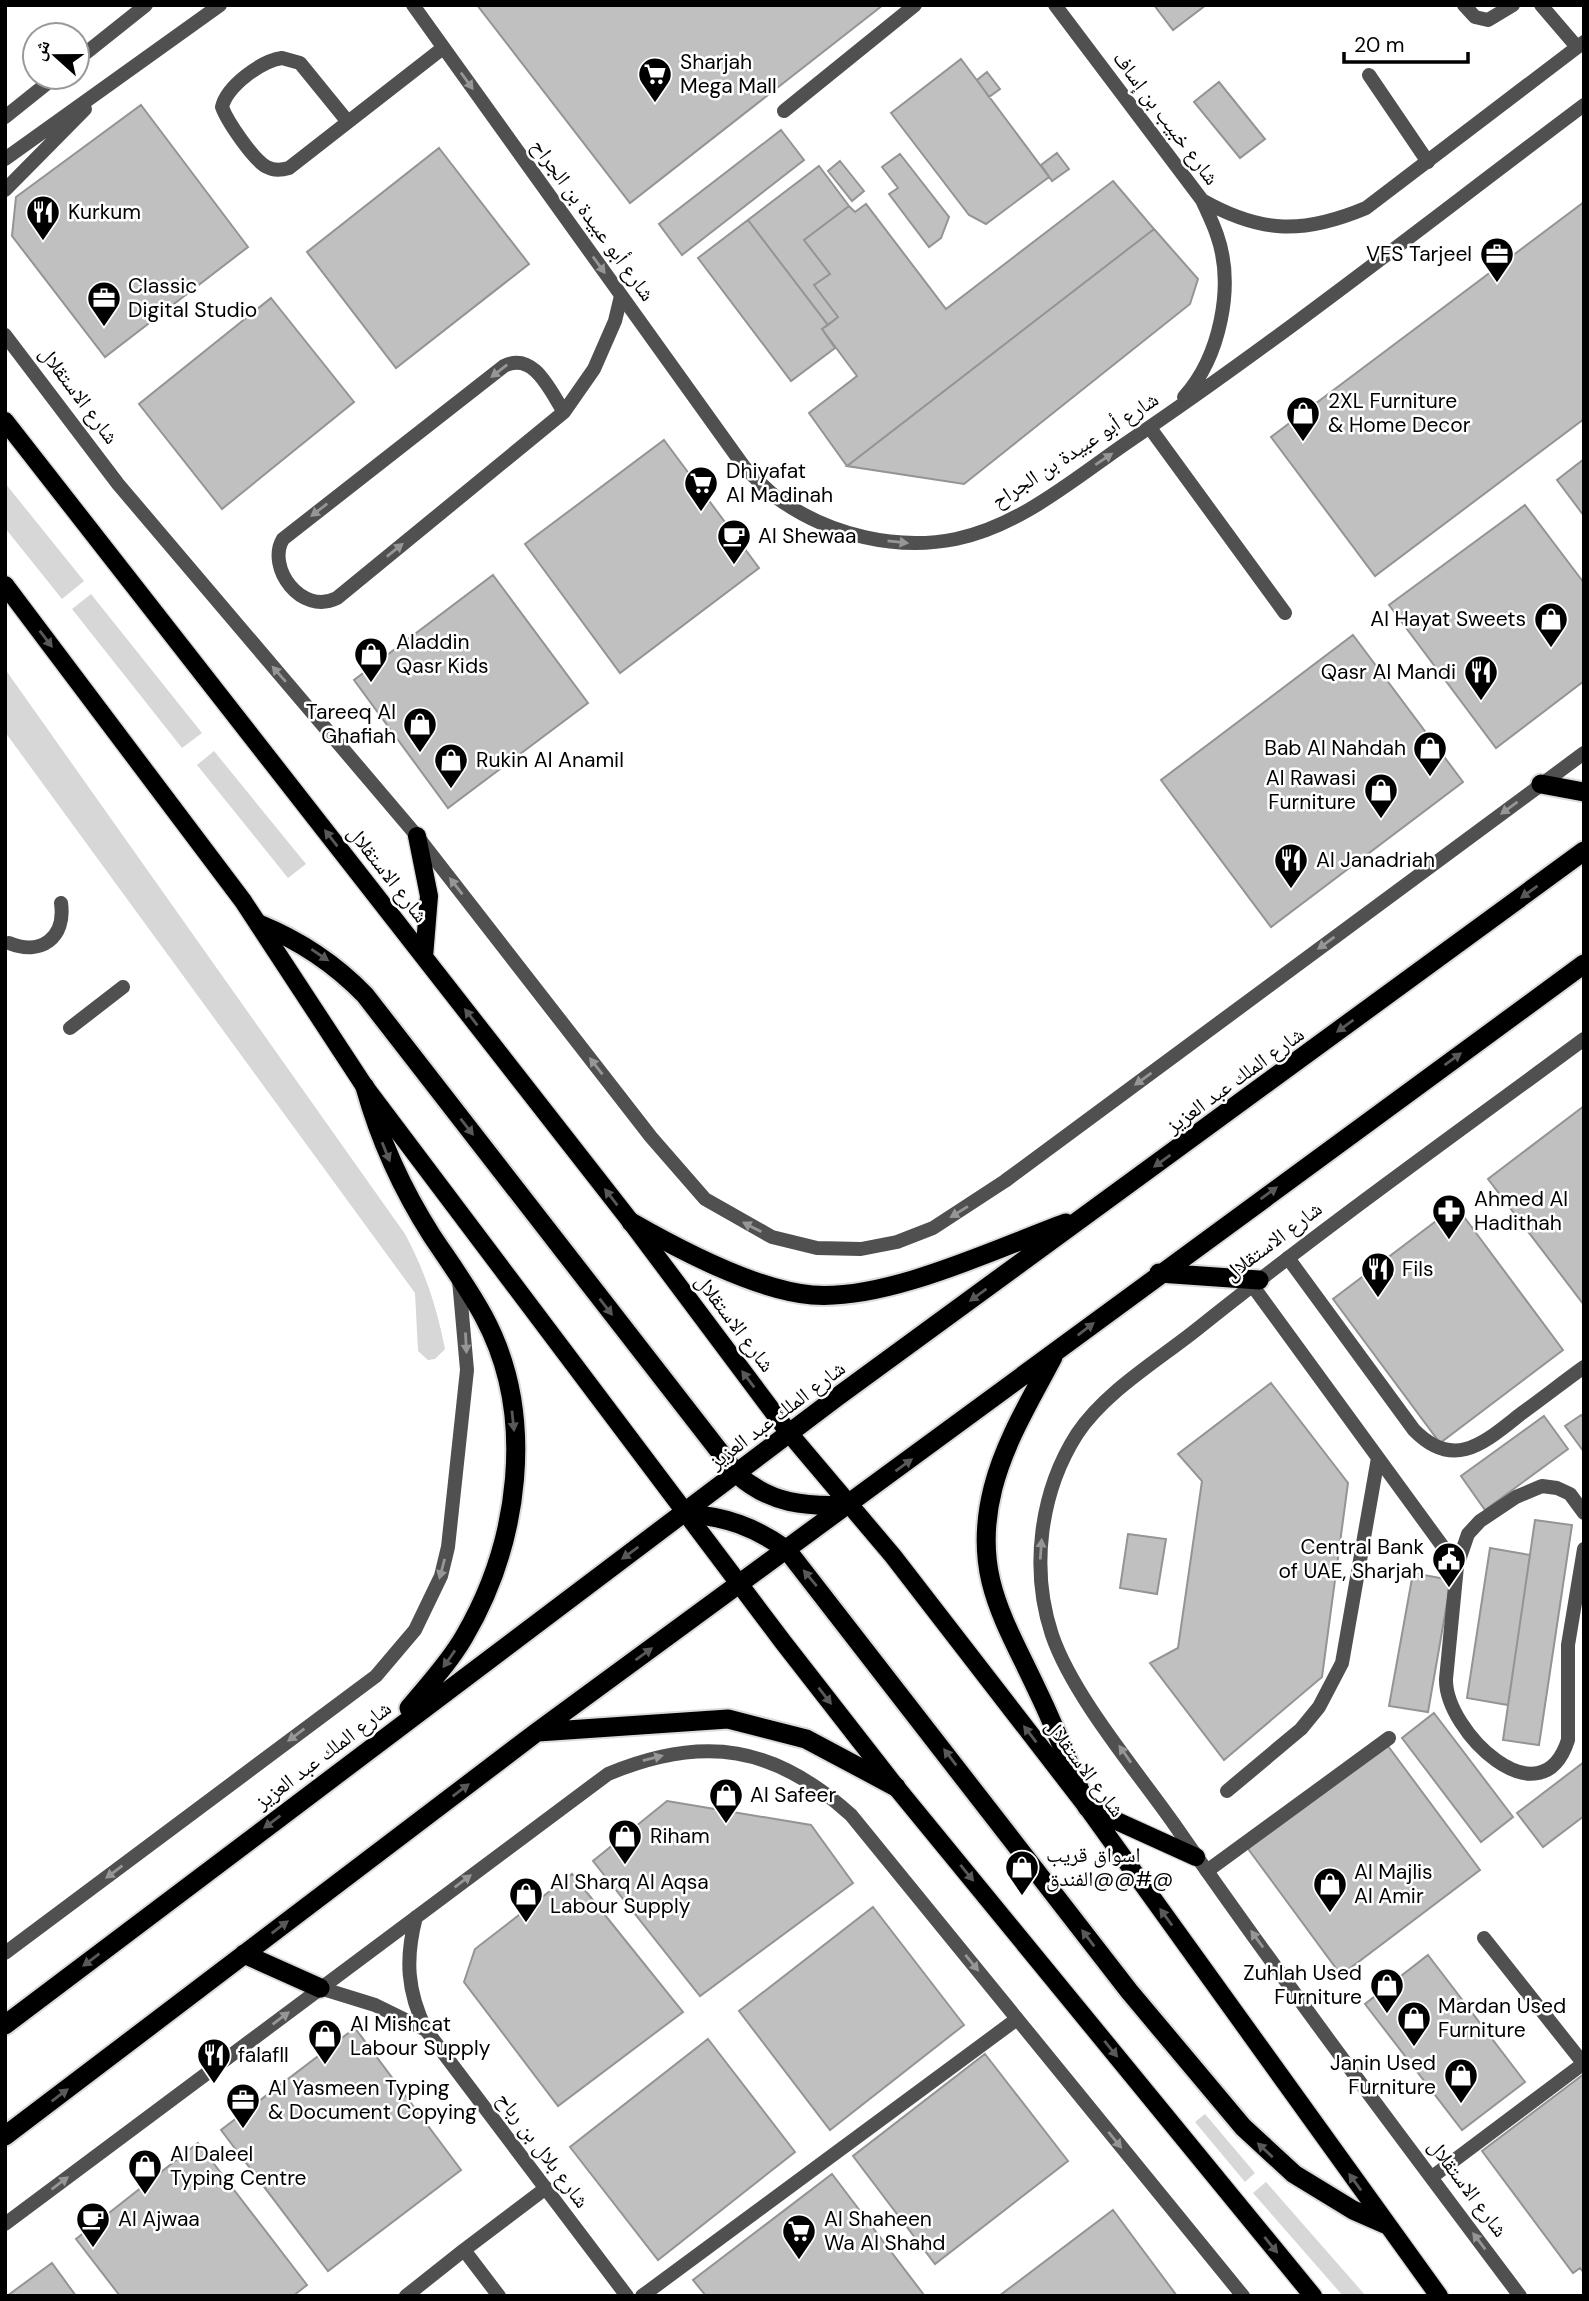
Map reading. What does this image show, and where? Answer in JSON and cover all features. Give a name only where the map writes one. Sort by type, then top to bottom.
[{"type":"highway","points":[[1541,784],[1584,792]]},
{"type":"highway","name":"شارع الملك عبد العزيز","points":[[5,2025],[383,1738],[686,1514],[789,1433],[1584,851]]},
{"type":"highway","points":[[259,924],[283,934],[327,960],[365,995],[737,1474],[752,1488],[795,1504],[849,1505]]},
{"type":"highway","points":[[5,2136],[537,1732],[1054,1354],[1159,1273],[1584,964]]},
{"type":"highway","points":[[365,1087],[392,1165],[495,1340],[510,1395],[514,1459],[509,1523],[491,1583],[463,1639],[446,1665],[383,1738]]},
{"type":"highway","points":[[631,1222],[708,1263],[758,1281],[810,1295],[846,1295],[939,1269],[1090,1214]]},
{"type":"highway","points":[[1159,1273],[1255,1282]]},
{"type":"highway","points":[[1054,1354],[1003,1457],[993,1488],[987,1521],[987,1566],[997,1610],[1046,1708],[1087,1807]]},
{"type":"highway","points":[[686,1514],[713,1515],[740,1522],[765,1534],[788,1550],[1129,1992],[1243,2127],[1294,2174],[1353,2210],[1385,2224]]},
{"type":"highway","points":[[537,1732],[727,1719],[806,1739],[897,1787]]},
{"type":"highway","points":[[244,1954],[320,1988]]},
{"type":"main road","name":"شارع الاستقلال","points":[[5,421],[631,1222],[789,1433],[893,1556],[1087,1807],[1439,2296]]},
{"type":"main road","points":[[5,585],[259,924],[365,1087],[740,1585],[897,1787],[1312,2296]]},
{"type":"main road","points":[[417,836],[429,896],[425,957]]},
{"type":"main road","points":[[1087,1807],[1202,1864]]},
{"type":"street","points":[[91,49],[146,5]]},
{"type":"street","points":[[5,159],[220,5]]},
{"type":"street","name":"شارع أبو عبيدة بن الجراح","points":[[413,5],[745,468],[789,505],[819,523],[863,538],[909,543],[956,539],[1000,524],[1041,502],[1167,417],[1584,105]]},
{"type":"street","points":[[784,111],[915,5]]},
{"type":"street","name":"شارع خبيب بن إساف","points":[[1055,5],[1202,200],[1218,236],[1224,292],[1219,328],[1208,360],[1190,391],[1167,417]]},
{"type":"street","points":[[1464,5],[1475,17],[1488,20],[1513,5]]},
{"type":"street","points":[[1202,200],[1231,216],[1262,226],[1294,228],[1332,222],[1366,208],[1580,45],[1541,5]]},
{"type":"street","points":[[348,122],[306,70],[291,59],[272,59],[264,64],[227,93],[222,107],[255,157],[274,169],[289,168],[443,48]]},
{"type":"street","points":[[1369,75],[1428,162]]},
{"type":"street","points":[[5,190],[62,135],[102,90]]},
{"type":"street","points":[[5,117],[38,91]]},
{"type":"street","points":[[564,412],[531,366],[517,362],[503,366],[283,539],[276,554],[278,563],[302,598],[319,604],[337,598],[564,412],[594,369],[615,321],[621,296]]},
{"type":"street","name":"شارع الاستقلال","points":[[5,335],[118,484],[417,836],[651,1137],[705,1199],[772,1237],[817,1248],[861,1249],[897,1242],[933,1228],[970,1205],[1541,784]]},
{"type":"street","points":[[1150,428],[1285,612]]},
{"type":"street","points":[[1541,784],[1584,753]]},
{"type":"street","points":[[9,943],[23,949],[37,948],[50,942],[59,932],[63,917],[61,903]]},
{"type":"street","points":[[70,1028],[123,987]]},
{"type":"street","name":"شارع الاستقلال","points":[[1520,2296],[1202,1864],[1066,1667],[1052,1634],[1040,1566],[1042,1531],[1049,1495],[1061,1461],[1080,1430],[1104,1403],[1255,1282],[1584,1039]]},
{"type":"street","points":[[1288,1258],[1414,1430],[1438,1448],[1452,1451],[1482,1444],[1584,1367]]},
{"type":"street","name":"شارع الملك عبد العزيز","points":[[5,1953],[376,1676],[415,1630],[441,1576],[448,1547],[467,1370],[458,1275]]},
{"type":"street","points":[[1255,1282],[1457,1566]]},
{"type":"street","points":[[1227,1791],[1301,1729],[1318,1707],[1342,1663],[1378,1458]]},
{"type":"street","points":[[1584,1513],[1570,1494],[1557,1488],[1528,1489],[1480,1521],[1460,1549],[1446,1679],[1447,1699],[1456,1716],[1490,1757],[1513,1772],[1527,1773],[1554,1764],[1564,1753],[1568,1740],[1568,1645],[1584,1549]]},
{"type":"street","points":[[1202,1864],[1389,1738]]},
{"type":"street","points":[[5,2224],[608,1774],[644,1759],[681,1751],[756,1757],[791,1770],[823,1790],[851,1815],[1242,2296]]},
{"type":"street","name":"شارع بلال بن رباح","points":[[416,1917],[408,1946],[408,1975],[413,2004],[426,2030],[627,2296]]},
{"type":"street","points":[[1432,2177],[1583,2063],[1484,1938]]},
{"type":"street","name":"شارع بلال بن رباح","points":[[320,1988],[375,2005],[426,2030]]},
{"type":"street","points":[[642,2296],[1017,2019]]},
{"type":"street","points":[[406,2296],[546,2188]]},
{"type":"street","points":[[464,2250],[499,2296]]},
{"type":"shaded area","points":[[5,483],[84,581],[62,599],[5,528]]},
{"type":"shaded area","points":[[91,594],[202,733],[182,748],[72,609]]},
{"type":"shaded area","points":[[5,669],[405,1234],[424,1276],[442,1334],[445,1349],[435,1359],[428,1360],[418,1351],[415,1293],[5,732]]},
{"type":"shaded area","points":[[214,751],[306,864],[288,878],[197,765]]},
{"type":"shaded area","points":[[1205,2114],[1255,2173],[1245,2182],[1195,2122]]},
{"type":"shaded area","points":[[1266,2182],[1366,2296],[1343,2296],[1253,2193]]},
{"type":"building","name":"Sharjah Mega Mall","points":[[477,5],[883,5],[630,203]]},
{"type":"building","points":[[1154,5],[1206,5],[1173,30]]},
{"type":"building","points":[[961,59],[1049,177],[986,224],[969,215],[891,113]]},
{"type":"building","points":[[987,72],[1000,89],[989,97],[977,80]]},
{"type":"building","points":[[1219,82],[1265,139],[1240,158],[1194,102]]},
{"type":"building","points":[[141,105],[248,247],[105,357],[12,236],[16,197]]},
{"type":"building","points":[[781,130],[804,160],[682,255],[659,224]]},
{"type":"building","points":[[439,148],[529,264],[396,368],[307,252]]},
{"type":"building","points":[[1057,153],[1069,169],[1052,181],[1041,165]]},
{"type":"building","points":[[900,154],[949,217],[941,238],[929,247],[889,194],[898,188],[882,167]]},
{"type":"building","points":[[840,161],[864,191],[852,201],[828,171]]},
{"type":"building","points":[[819,166],[849,206],[804,240],[830,274],[814,285],[838,317],[828,325],[748,220]]},
{"type":"building","points":[[1113,181],[1154,229],[847,466],[809,413],[857,376],[822,329],[838,317],[814,285],[830,274],[804,240],[849,206],[855,212],[866,204],[946,309]]},
{"type":"building","points":[[1584,202],[1584,419],[1375,576],[1271,437]]},
{"type":"building","points":[[748,220],[828,325],[822,329],[835,348],[791,381],[698,258]]},
{"type":"building","points":[[1154,229],[1198,279],[1190,304],[964,484],[847,466]]},
{"type":"building","points":[[271,298],[354,402],[222,509],[139,404]]},
{"type":"building","points":[[664,440],[759,568],[620,673],[525,544]]},
{"type":"building","points":[[1584,459],[1584,516],[1557,480]]},
{"type":"building","points":[[1525,505],[1584,583],[1584,681],[1496,748],[1389,605]]},
{"type":"building","points":[[493,575],[588,703],[448,808],[354,680]]},
{"type":"building","points":[[1353,635],[1463,782],[1271,927],[1161,780]]},
{"type":"building","points":[[1584,1106],[1584,1305],[1488,1179]]},
{"type":"building","points":[[1456,1206],[1563,1350],[1440,1443],[1333,1299]]},
{"type":"building","points":[[1271,1383],[1348,1483],[1322,1677],[1224,1760],[1150,1663],[1178,1648],[1202,1481],[1178,1454]]},
{"type":"building","points":[[1581,1415],[1584,1419],[1584,1452],[1565,1426]]},
{"type":"building","points":[[1544,1416],[1568,1449],[1485,1510],[1461,1476]]},
{"type":"building","points":[[1535,1520],[1572,1525],[1539,1745],[1503,1740]]},
{"type":"building","points":[[1128,1534],[1166,1539],[1157,1594],[1120,1588]]},
{"type":"building","points":[[1490,1548],[1530,1555],[1508,1705],[1467,1698]]},
{"type":"building","points":[[1413,1573],[1451,1580],[1428,1712],[1389,1706]]},
{"type":"building","points":[[1434,1713],[1513,1817],[1481,1842],[1402,1738]]},
{"type":"building","points":[[1385,1742],[1480,1870],[1341,1975],[1246,1846]]},
{"type":"building","points":[[1584,1762],[1584,1816],[1543,1847],[1517,1813]]},
{"type":"building","points":[[667,1801],[811,1825],[853,1883],[700,1996],[593,1861]]},
{"type":"building","points":[[572,1874],[683,2012],[558,2106],[464,1982],[475,1949]]},
{"type":"building","points":[[873,1907],[964,2025],[830,2130],[739,2011]]},
{"type":"building","points":[[1428,1955],[1525,2082],[1462,2130],[1365,2004]]},
{"type":"building","points":[[355,2028],[461,2170],[328,2271],[221,2130]]},
{"type":"building","points":[[708,2039],[795,2152],[658,2260],[570,2147]]},
{"type":"building","points":[[985,2054],[1068,2161],[935,2264],[853,2156]]},
{"type":"building","points":[[1584,2074],[1584,2273],[1580,2268],[1573,2273],[1482,2151]]},
{"type":"building","points":[[198,2143],[307,2285],[293,2296],[120,2296],[76,2239]]},
{"type":"building","points":[[832,2174],[924,2295],[706,2296],[693,2280]]},
{"type":"building","points":[[1113,2210],[1177,2296],[999,2296]]},
{"type":"building","points":[[52,2263],[76,2296],[7,2296]]},
{"type":"place","name":"Sharjah Mega Mall","points":[[655,104]]},
{"type":"place","name":"Kurkum","points":[[43,242]]},
{"type":"place","name":"VFS Tarjeel","points":[[1497,284]]},
{"type":"place","name":"Classic Digital Studio","points":[[104,328]]},
{"type":"place","name":"2XL Furniture & Home Decor","points":[[1303,443]]},
{"type":"place","name":"Dhiyafat Al Madinah","points":[[701,513]]},
{"type":"place","name":"Al Shewaa","points":[[734,566]]},
{"type":"place","name":"Al Hayat Sweets","points":[[1551,649]]},
{"type":"place","name":"Aladdin Qasr Kids","points":[[371,684]]},
{"type":"place","name":"Qasr Al Mandi","points":[[1481,702]]},
{"type":"place","name":"Tareeq Al Ghafiah","points":[[420,754]]},
{"type":"place","name":"Bab Al Nahdah","points":[[1430,778]]},
{"type":"place","name":"Rukin Al Anamil","points":[[451,790]]},
{"type":"place","name":"Al Rawasi Furniture","points":[[1381,820]]},
{"type":"place","name":"Al Janadriah","points":[[1291,890]]},
{"type":"place","name":"Ahmed Al Hadithah","points":[[1449,1241]]},
{"type":"place","name":"Fils","points":[[1378,1299]]},
{"type":"place","name":"Central Bank of UAE, Sharjah","points":[[1449,1589]]},
{"type":"place","name":"Al Safeer","points":[[726,1825]]},
{"type":"place","name":"Riham","points":[[625,1866]]},
{"type":"place","name":"اسواق قريب الفندق@@#@","points":[[1022,1897]]},
{"type":"place","name":"Al Majlis Al Amir","points":[[1330,1914]]},
{"type":"place","name":"Al Sharq Al Aqsa Labour Supply","points":[[526,1924]]},
{"type":"place","name":"Zuhlah Used Furniture","points":[[1387,2015]]},
{"type":"place","name":"Mardan Used Furniture","points":[[1414,2048]]},
{"type":"place","name":"Al Mishcat Labour Supply","points":[[325,2066]]},
{"type":"place","name":"falafll","points":[[214,2085]]},
{"type":"place","name":"Janin Used Furniture","points":[[1461,2105]]},
{"type":"place","name":"Al Yasmeen Typing & Document Copying","points":[[243,2130]]},
{"type":"place","name":"Al Daleel Typing Centre","points":[[145,2196]]},
{"type":"place","name":"Al Ajwaa","points":[[93,2249]]},
{"type":"place","name":"Al Shaheen Wa Al Shahd","points":[[799,2261]]}]
